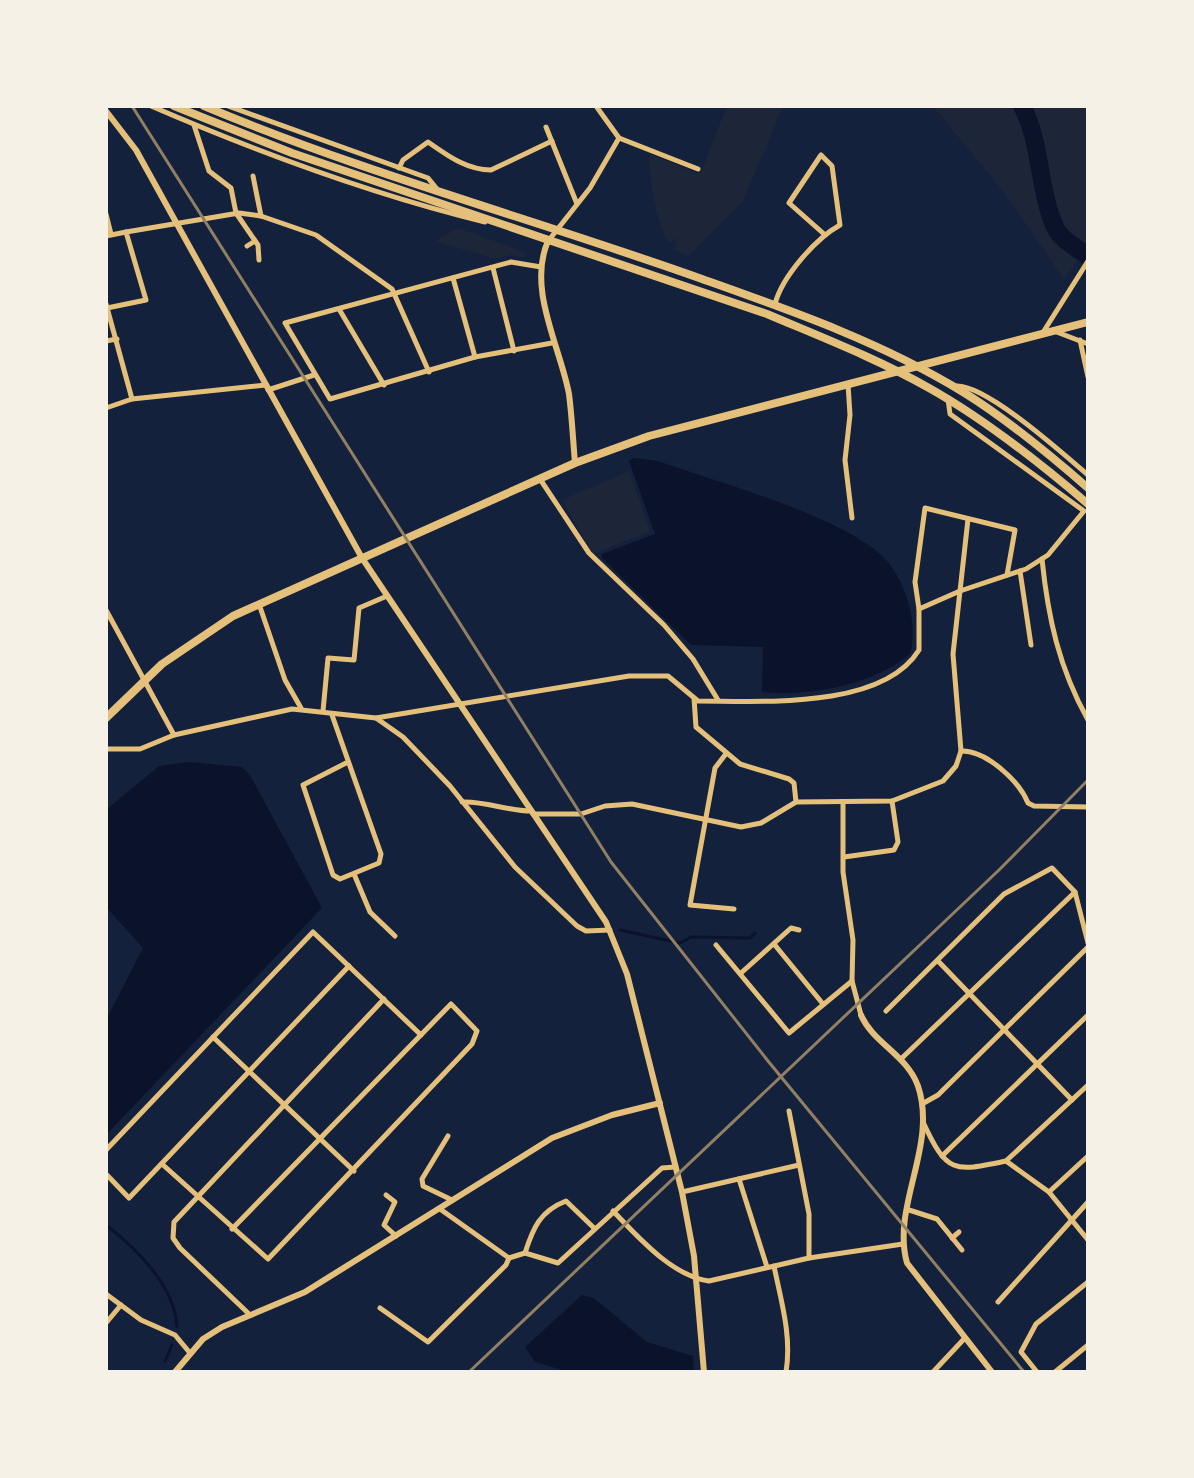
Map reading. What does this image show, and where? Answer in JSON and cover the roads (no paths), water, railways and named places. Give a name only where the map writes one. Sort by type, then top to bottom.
[{"type":"main road","points":[[174,106],[292,153],[767,314],[897,372],[948,399],[1047,469],[1087,508]]},
{"type":"main road","points":[[204,106],[297,142],[559,229],[842,329],[952,386],[1053,458],[1088,488]]},
{"type":"main road","points":[[106,718],[144,679],[202,635],[259,604],[575,463],[649,436],[1088,322]]},
{"type":"street","points":[[151,106],[162,108],[194,125],[393,198],[509,228]]},
{"type":"street","points":[[228,106],[428,178],[438,190]]},
{"type":"street","points":[[596,106],[619,138],[698,169]]},
{"type":"street","points":[[106,111],[136,150],[362,558],[610,930],[627,974],[682,1192],[696,1279],[704,1372]]},
{"type":"street","points":[[194,125],[209,171],[231,188],[236,213],[255,241],[259,260]]},
{"type":"street","points":[[546,127],[578,205]]},
{"type":"street","points":[[575,463],[568,392],[552,343],[541,267],[548,241],[578,205],[619,138]]},
{"type":"street","points":[[399,168],[403,160],[428,142],[441,155],[491,170],[552,141]]},
{"type":"street","points":[[775,304],[782,281],[824,234],[840,225],[832,166],[821,155],[789,203],[824,234]]},
{"type":"street","points":[[253,176],[261,216]]},
{"type":"street","points":[[106,214],[108,235],[236,213],[261,216],[316,235],[396,293],[429,372]]},
{"type":"street","points":[[126,232],[146,300],[107,306],[132,399]]},
{"type":"street","points":[[247,246],[255,241]]},
{"type":"street","points":[[1042,334],[1088,261]]},
{"type":"street","points":[[541,267],[511,262],[285,323],[330,399],[475,357],[552,343]]},
{"type":"street","points":[[493,268],[514,351]]},
{"type":"street","points":[[453,278],[475,357]]},
{"type":"street","points":[[339,309],[384,385]]},
{"type":"street","points":[[1053,331],[1088,344]]},
{"type":"street","points":[[106,341],[117,339]]},
{"type":"street","points":[[1080,340],[1088,377]]},
{"type":"street","points":[[106,408],[132,399],[267,387],[314,375]]},
{"type":"street","points":[[848,384],[850,415],[845,460],[852,518]]},
{"type":"street","points":[[952,386],[969,386],[990,399],[1088,475]]},
{"type":"street","points":[[919,609],[960,591],[1020,571],[1042,559],[1087,508],[950,414],[948,399]]},
{"type":"street","points":[[540,479],[589,553],[693,659],[718,701]]},
{"type":"street","points":[[376,718],[629,676],[668,676],[694,698],[718,701],[823,699],[898,671],[919,650],[919,609],[915,582],[925,508],[1015,530],[1007,575]]},
{"type":"street","points":[[462,802],[476,801],[513,811],[581,814],[605,806],[632,804],[732,827],[752,826],[796,802],[843,804],[892,801],[943,781],[956,766],[961,751],[953,663],[968,519]]},
{"type":"street","points":[[1042,559],[1047,615],[1059,660],[1088,720]]},
{"type":"street","points":[[1020,571],[1031,645]]},
{"type":"street","points":[[323,711],[328,658],[354,660],[359,608],[387,596]]},
{"type":"street","points":[[259,604],[285,680],[302,709]]},
{"type":"street","points":[[106,610],[174,735]]},
{"type":"street","points":[[694,698],[696,727],[725,755],[740,764],[789,779],[794,783],[796,802]]},
{"type":"street","points":[[106,749],[140,749],[174,735],[258,715],[302,709],[376,718],[403,737],[462,802],[501,852],[577,926],[586,931],[610,930]]},
{"type":"street","points":[[332,715],[381,854],[379,863],[340,879],[333,875],[303,785],[348,762]]},
{"type":"street","points":[[961,751],[973,750],[1020,784],[1028,803],[1034,806],[1088,807]]},
{"type":"street","points":[[725,755],[715,768],[703,820],[690,905],[734,909]]},
{"type":"street","points":[[844,857],[894,850],[898,842],[892,801]]},
{"type":"street","points":[[843,804],[843,872],[853,940],[852,981],[865,1024],[902,1058],[918,1086],[922,1104],[922,1122],[903,1244],[907,1263],[992,1372]]},
{"type":"street","points":[[886,1011],[1004,894],[1052,868],[1075,892],[1088,945],[938,1095],[922,1104]]},
{"type":"street","points":[[354,874],[370,912],[395,936]]},
{"type":"street","points":[[902,1058],[1075,892]]},
{"type":"street","points":[[741,973],[791,928],[799,930]]},
{"type":"street","points":[[106,1150],[313,932],[421,1035]]},
{"type":"street","points":[[774,944],[823,1004]]},
{"type":"street","points":[[716,945],[789,1033],[852,981]]},
{"type":"street","points":[[938,961],[1072,1100]]},
{"type":"street","points":[[106,1174],[129,1198],[349,966]]},
{"type":"street","points":[[248,1313],[173,1238],[174,1222],[384,999]]},
{"type":"street","points":[[162,1164],[232,1229],[268,1259],[472,1044],[477,1031],[451,1004],[232,1229]]},
{"type":"street","points":[[942,1156],[1088,1015]]},
{"type":"street","points":[[213,1037],[354,1171]]},
{"type":"street","points":[[922,1122],[942,1156],[965,1170],[1006,1161],[1088,1085]]},
{"type":"street","points":[[175,1372],[203,1339],[248,1313],[305,1292],[552,1138],[612,1115],[660,1103]]},
{"type":"street","points":[[789,1111],[809,1214],[809,1258]]},
{"type":"street","points":[[448,1136],[422,1179],[423,1186],[453,1200]]},
{"type":"street","points":[[1049,1192],[1088,1156]]},
{"type":"street","points":[[1006,1161],[1049,1192],[1070,1222],[1088,1240]]},
{"type":"street","points":[[682,1192],[799,1165]]},
{"type":"street","points":[[380,1308],[428,1342],[509,1258],[525,1253],[558,1263],[662,1168],[675,1167]]},
{"type":"street","points":[[739,1179],[784,1314],[789,1355],[786,1372]]},
{"type":"street","points":[[386,1195],[395,1202],[384,1225],[396,1236]]},
{"type":"street","points":[[525,1253],[535,1222],[552,1206],[566,1201],[594,1228]]},
{"type":"street","points":[[998,1302],[1088,1202]]},
{"type":"street","points":[[440,1209],[509,1258]]},
{"type":"street","points":[[909,1210],[937,1219],[962,1250]]},
{"type":"street","points":[[613,1211],[660,1255],[696,1279],[709,1281],[809,1258],[903,1244]]},
{"type":"street","points":[[952,1238],[959,1232]]},
{"type":"street","points":[[1037,1372],[1021,1352],[1036,1324],[1088,1282]]},
{"type":"street","points":[[106,1294],[141,1320],[175,1335],[190,1353]]},
{"type":"street","points":[[106,1323],[121,1305]]},
{"type":"street","points":[[933,1372],[964,1339]]},
{"type":"street","points":[[1055,1372],[1088,1345]]},
{"type":"waterway","points":[[1022,106],[1033,136],[1045,197],[1055,227],[1065,240],[1088,256]]},
{"type":"waterway","points":[[620,930],[680,943],[691,937],[750,938],[755,933]]},
{"type":"waterway","points":[[106,1225],[141,1257],[162,1283],[175,1312],[177,1327]]},
{"type":"waterway","points":[[165,1361],[172,1345]]},
{"type":"railway","points":[[132,106],[611,862],[768,1061],[1024,1372]]},
{"type":"railway","points":[[469,1372],[999,870],[1088,780]]}]
